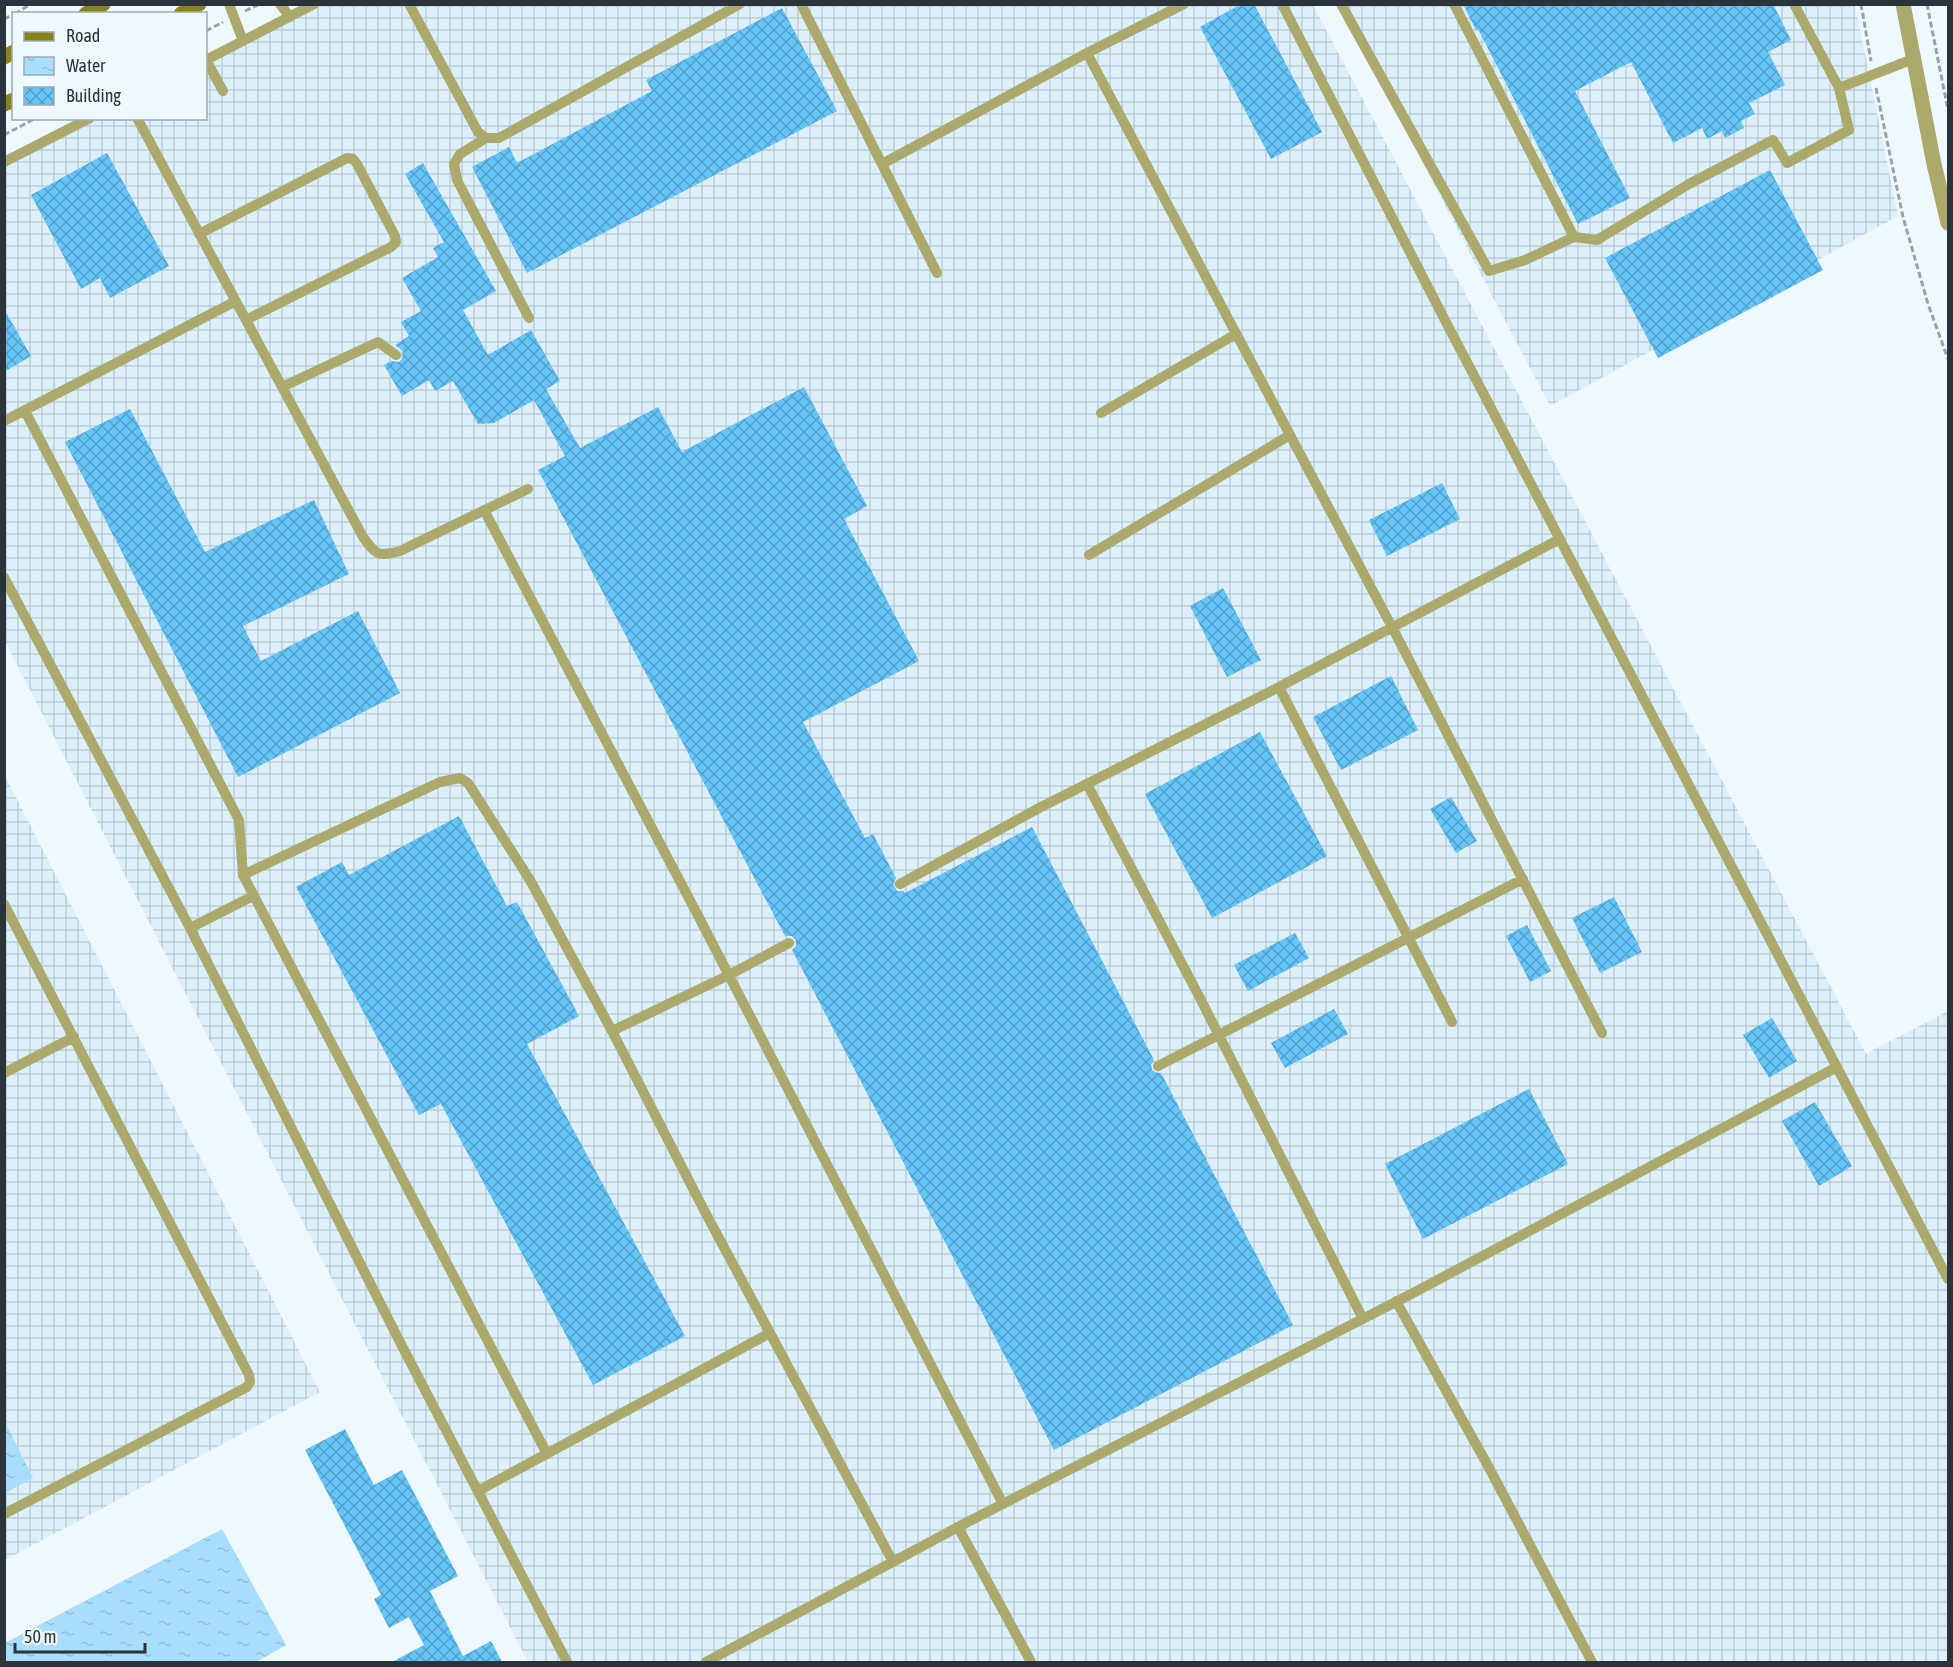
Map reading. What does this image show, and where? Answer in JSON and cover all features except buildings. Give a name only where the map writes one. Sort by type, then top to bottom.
[{"type":"street","points":[[89,12],[103,4]]},
{"type":"street","points":[[185,12],[199,4]]},
{"type":"street","points":[[1903,4],[1948,223]]},
{"type":"lane","points":[[229,4],[243,41]]},
{"type":"lane","points":[[280,4],[290,17]]},
{"type":"lane","points":[[207,59],[314,4]]},
{"type":"lane","points":[[409,4],[478,132],[486,138]]},
{"type":"lane","points":[[529,318],[457,180],[454,164],[460,154],[486,138],[499,138],[740,4]]},
{"type":"lane","points":[[801,4],[937,273]]},
{"type":"lane","points":[[882,164],[1087,53],[1184,4]]},
{"type":"lane","points":[[1282,4],[1948,1280]]},
{"type":"lane","points":[[1341,4],[1489,271],[1525,260],[1574,237],[1597,240],[1689,184],[1773,140],[1787,163],[1849,130],[1839,88],[1794,4]]},
{"type":"lane","points":[[1454,4],[1574,237]]},
{"type":"lane","points":[[1087,53],[1392,627],[1602,1033]]},
{"type":"lane","points":[[1839,88],[1913,59]]},
{"type":"lane","points":[[207,62],[223,91]]},
{"type":"lane","points":[[4,162],[86,120]]},
{"type":"lane","points":[[138,120],[363,537],[375,553],[385,555],[400,551],[528,489]]},
{"type":"lane","points":[[200,234],[347,158],[353,159],[357,164],[379,205],[395,236],[396,242],[391,247],[246,320]]},
{"type":"lane","points":[[4,422],[236,301]]},
{"type":"lane","points":[[1101,413],[1236,334]]},
{"type":"lane","points":[[282,387],[378,342],[396,355]]},
{"type":"lane","points":[[25,411],[239,820],[243,875],[547,1454]]},
{"type":"lane","points":[[1089,555],[1290,435]]},
{"type":"lane","points":[[484,510],[1004,1503]]},
{"type":"lane","points":[[900,884],[1087,784],[1279,687],[1560,539]]},
{"type":"lane","points":[[4,577],[190,928],[567,1662]]},
{"type":"lane","points":[[1279,687],[1452,1022]]},
{"type":"lane","points":[[243,875],[440,782],[460,778],[468,783],[530,880],[892,1562]]},
{"type":"lane","points":[[1087,784],[1362,1319]]},
{"type":"lane","points":[[1158,1066],[1523,879]]},
{"type":"lane","points":[[190,928],[254,896]]},
{"type":"lane","points":[[4,904],[249,1374],[250,1382],[247,1387],[4,1514]]},
{"type":"lane","points":[[612,1031],[729,975],[789,943]]},
{"type":"lane","points":[[4,1073],[74,1037]]},
{"type":"lane","points":[[706,1662],[958,1527],[1362,1319],[1837,1067]]},
{"type":"lane","points":[[1396,1301],[1487,1464],[1592,1662]]},
{"type":"lane","points":[[478,1491],[770,1333]]},
{"type":"lane","points":[[958,1527],[1030,1662]]},
{"type":"path","points":[[17,12],[31,4]]},
{"type":"path","points":[[1861,4],[1873,75],[1904,217],[1928,304],[1948,359]]},
{"type":"path","points":[[1927,4],[1948,110]]},
{"type":"path","points":[[4,135],[32,120]]},
{"type":"shaded area","points":[[304,5],[1313,5],[1866,1054],[1948,1011],[1948,1662],[528,1662],[5,641],[5,160],[87,120],[207,120],[207,56]]},
{"type":"shaded area","points":[[1340,5],[1855,5],[1898,216],[1550,406]]},
{"type":"shaded area","points":[[4,774],[320,1392],[5,1560],[4,1560]]},
{"type":"water","points":[[5,1422],[33,1478],[4,1493]]},
{"type":"water","points":[[222,1529],[286,1645],[256,1662],[5,1662],[5,1643]]}]
